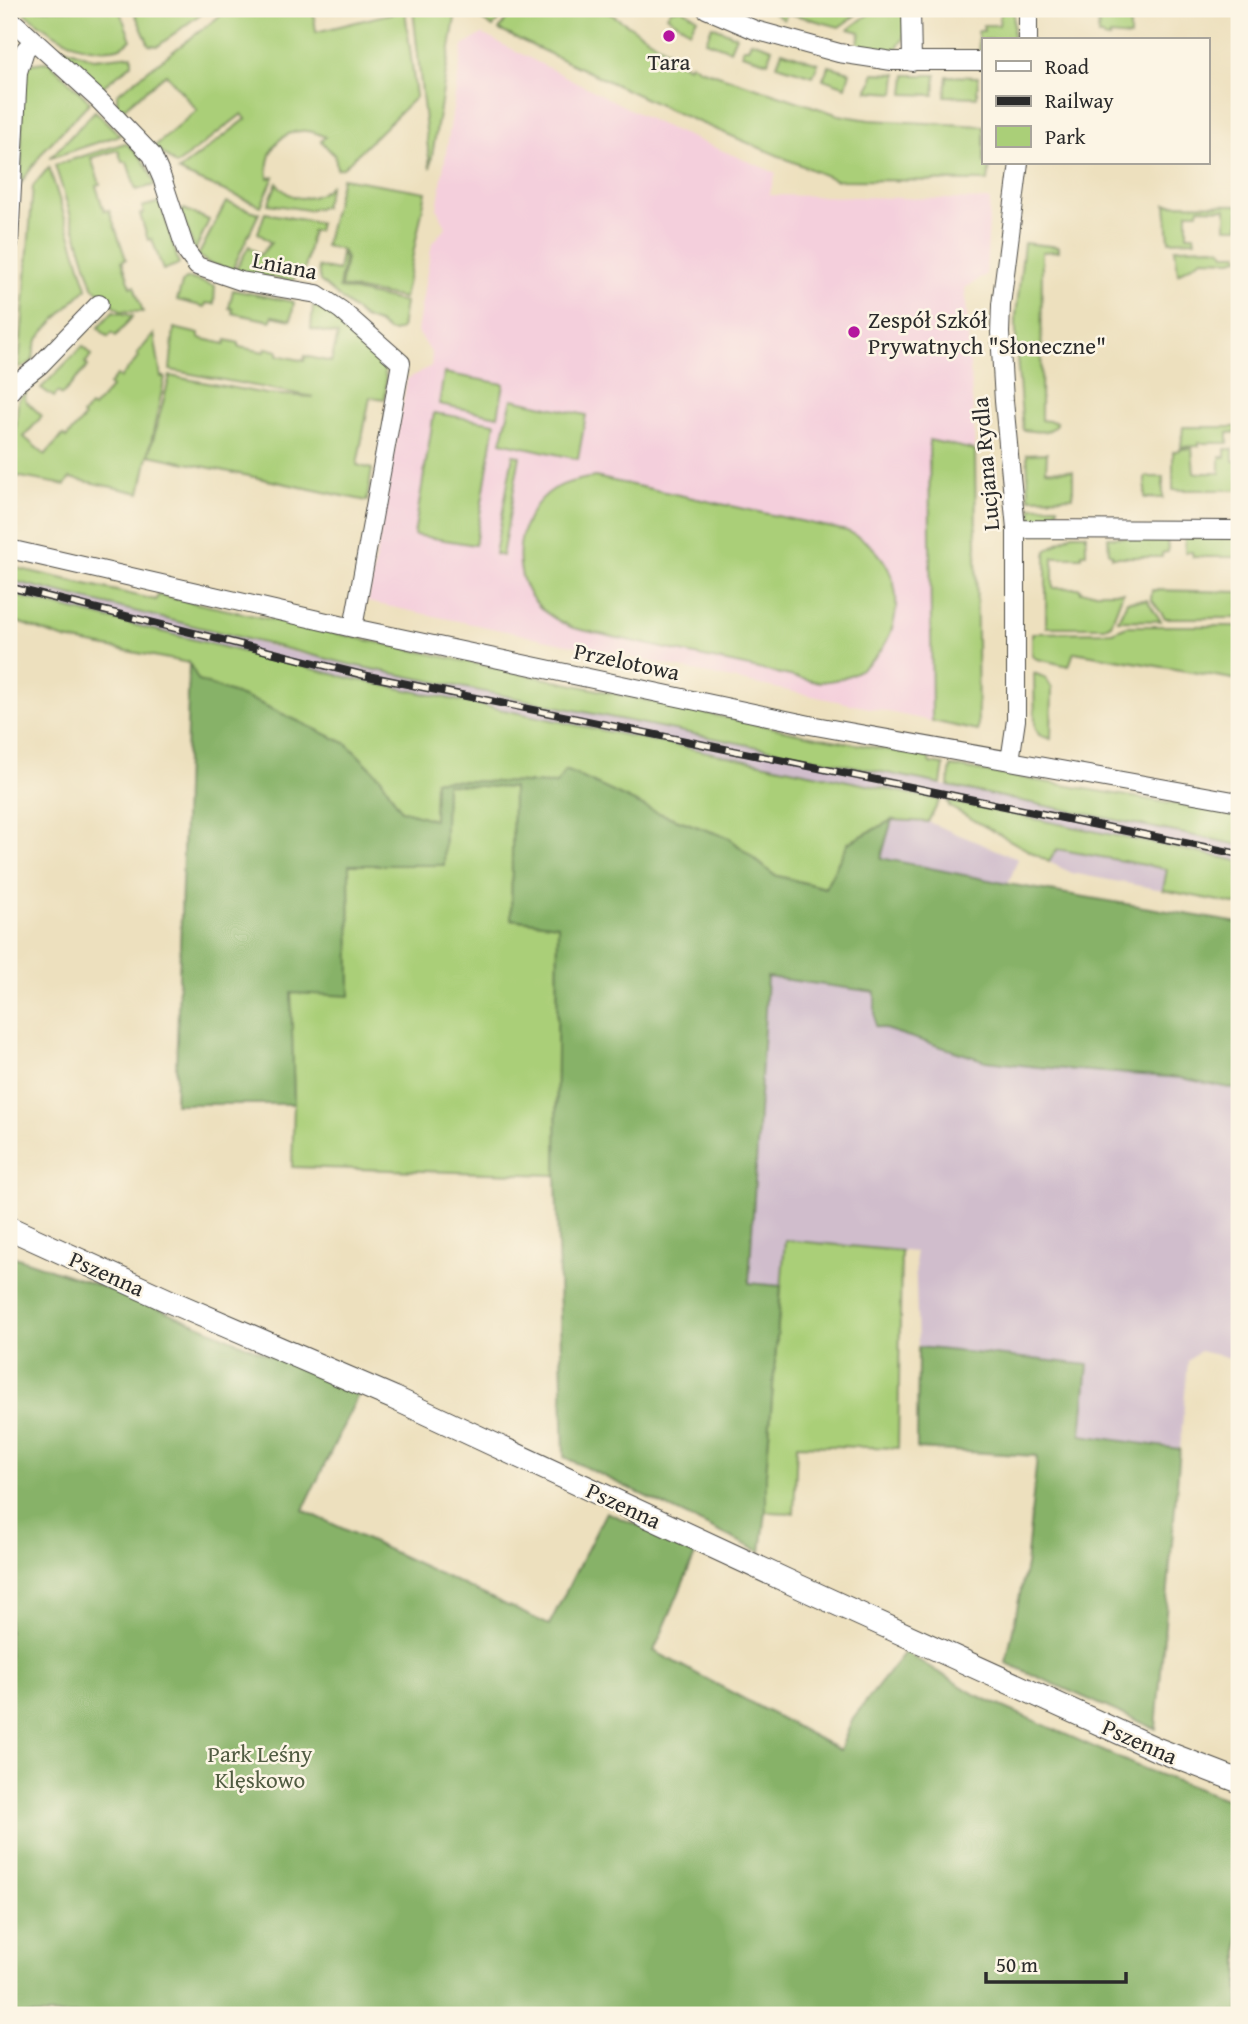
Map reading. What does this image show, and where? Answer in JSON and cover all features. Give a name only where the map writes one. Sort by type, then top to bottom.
[{"type":"street","points":[[706,9],[755,30],[839,53],[878,60],[912,62],[982,61]]},
{"type":"street","points":[[911,9],[912,62]]},
{"type":"street","points":[[1028,9],[1028,38]]},
{"type":"street","name":"Lniana","points":[[9,18],[98,99],[152,155],[186,251],[197,266],[241,281],[317,294],[341,310],[401,363],[353,628]]},
{"type":"street","points":[[9,244],[18,72],[25,50],[33,41]]},
{"type":"street","name":"Lucjana Rydla","points":[[1010,761],[1016,720],[1016,529],[1000,333],[1001,305],[1019,164]]},
{"type":"street","points":[[9,393],[99,304]]},
{"type":"street","points":[[1016,529],[1239,530]]},
{"type":"street","name":"Przelotowa","points":[[9,549],[353,628],[810,725],[1239,802]]},
{"type":"street","name":"Pszenna","points":[[9,1228],[169,1301],[394,1398],[1144,1743],[1239,1781]]},
{"type":"shaded area","points":[[482,34],[659,124],[776,173],[769,195],[990,200],[986,275],[965,288],[974,429],[978,731],[368,602],[407,379],[431,366],[432,354],[417,331],[432,243],[446,227],[437,209],[463,46]]},
{"type":"shaded area","points":[[9,580],[301,654],[1239,845],[1239,861],[349,678],[9,594]]},
{"type":"shaded area","points":[[892,820],[928,822],[1018,859],[1008,884],[881,858]]},
{"type":"shaded area","points":[[1057,849],[1167,869],[1163,890],[1072,873],[1049,862]]},
{"type":"shaded area","points":[[767,976],[875,993],[986,1061],[1181,1078],[1239,1090],[1239,1360],[1200,1351],[1188,1361],[1180,1449],[1081,1435],[1087,1365],[918,1347],[915,1252],[785,1240],[781,1286],[749,1283]]},
{"type":"green space","points":[[19,9],[119,9],[131,40],[115,49],[74,44],[40,25]]},
{"type":"green space","points":[[133,9],[207,9],[158,46],[149,45]]},
{"type":"green space","points":[[229,9],[313,9],[316,32],[405,10],[416,97],[343,168],[337,169],[335,156],[321,141],[325,137],[301,131],[282,138],[270,154],[268,178],[274,177],[261,206],[186,175],[178,171],[246,119],[242,114],[176,165],[155,146],[197,110],[166,74],[123,109],[117,107],[117,94]]},
{"type":"green space","points":[[413,9],[447,9],[455,18],[430,168]]},
{"type":"green space","points":[[467,9],[506,9],[493,27]]},
{"type":"green space","points":[[513,9],[603,9],[673,54],[671,58],[689,67],[691,64],[839,115],[869,120],[982,126],[982,164],[990,164],[988,181],[836,180],[670,110],[499,30]]},
{"type":"green space","points":[[672,9],[682,9],[697,18],[690,31],[667,16]]},
{"type":"green space","points":[[773,9],[835,9],[856,15],[839,27],[787,13],[784,20],[773,12]]},
{"type":"green space","points":[[875,9],[904,9],[904,38],[895,50],[857,49],[860,32],[849,29]]},
{"type":"green space","points":[[1001,9],[1014,9],[1013,38],[982,38],[982,51],[979,51],[978,31],[984,31],[983,25],[999,25]]},
{"type":"green space","points":[[1099,18],[1130,18],[1130,37],[1110,35],[1110,38],[1103,38],[1103,35],[1098,35]]},
{"type":"green space","points":[[712,26],[736,36],[730,50],[706,41]]},
{"type":"green space","points":[[751,41],[772,48],[768,62],[742,54],[743,48],[748,48]]},
{"type":"green space","points":[[59,46],[94,59],[132,55],[132,64],[102,87]]},
{"type":"green space","points":[[782,51],[818,63],[813,76],[777,65]]},
{"type":"green space","points":[[50,63],[90,102],[45,149],[21,183],[22,74],[30,64]]},
{"type":"green space","points":[[829,66],[850,72],[846,87],[823,79]]},
{"type":"green space","points":[[873,73],[897,74],[895,93],[867,91]]},
{"type":"green space","points":[[906,75],[936,75],[934,95],[904,94]]},
{"type":"green space","points":[[947,76],[978,77],[977,97],[945,96]]},
{"type":"green space","points":[[95,111],[120,135],[50,158]]},
{"type":"green space","points":[[125,143],[144,161],[155,185],[136,190],[127,162],[122,162],[118,150],[91,158],[100,184],[96,186],[104,211],[109,210],[126,259],[122,261],[143,312],[121,311],[93,287],[55,165]]},
{"type":"green space","points":[[49,167],[87,288],[39,338],[32,361],[19,368],[33,186]]},
{"type":"green space","points":[[342,178],[426,192],[404,298],[341,287],[346,258],[342,250],[325,246]]},
{"type":"green space","points":[[277,183],[289,194],[303,198],[317,195],[330,186],[324,207],[308,210],[268,204]]},
{"type":"green space","points":[[160,202],[179,264],[163,270],[152,239],[148,240],[140,214],[144,213],[142,207]]},
{"type":"green space","points":[[226,202],[259,213],[232,270],[209,263],[198,256]]},
{"type":"green space","points":[[1166,204],[1239,205],[1239,227],[1226,227],[1226,209],[1199,208],[1198,212],[1187,212],[1187,235],[1194,235],[1195,240],[1169,241]]},
{"type":"green space","points":[[184,209],[209,220],[195,251],[181,212]]},
{"type":"green space","points":[[265,213],[320,223],[318,231],[312,231],[305,269],[291,281],[235,271],[249,246],[260,255],[271,243],[258,233]]},
{"type":"green space","points":[[1024,243],[1059,247],[1059,251],[1042,252],[1041,420],[1057,422],[1051,429],[1043,432],[1023,430],[1016,316]]},
{"type":"green space","points":[[1175,248],[1222,249],[1225,254],[1239,254],[1239,258],[1202,259],[1178,274]]},
{"type":"green space","points":[[341,253],[344,259],[339,288],[405,302],[401,329],[388,331],[378,323],[364,318],[320,281],[318,267],[338,271]]},
{"type":"green space","points":[[189,278],[215,286],[214,304],[206,303],[205,307],[177,300],[183,281]]},
{"type":"green space","points":[[233,290],[294,302],[291,320],[272,316],[271,321],[232,313],[233,309],[229,308]]},
{"type":"green space","points":[[313,306],[330,313],[377,355],[384,371],[385,399],[370,397],[357,465],[372,469],[367,501],[149,455],[170,376],[266,394],[314,397],[170,370],[174,328],[225,344],[226,340],[239,343],[239,347],[265,352],[266,348],[278,351],[278,355],[304,361],[305,356],[331,362],[338,335],[311,329]]},
{"type":"green space","points":[[113,311],[133,316],[116,336],[112,333],[108,337],[98,328]]},
{"type":"green space","points":[[154,334],[161,377],[165,377],[140,493],[70,478],[65,485],[9,475],[18,400],[26,391],[25,400],[42,416],[24,437],[45,455],[63,435],[66,438],[84,418],[82,415],[90,406],[93,408],[111,388],[109,385],[117,375],[120,378],[139,357],[137,354]]},
{"type":"green space","points":[[83,346],[92,355],[85,363],[88,366],[62,395],[58,392],[54,397],[41,388]]},
{"type":"green space","points":[[444,373],[504,384],[498,416],[439,404]]},
{"type":"green space","points":[[512,399],[586,415],[578,459],[501,442]]},
{"type":"green space","points":[[434,413],[495,423],[475,545],[414,535]]},
{"type":"green space","points":[[1183,427],[1239,427],[1239,432],[1228,433],[1228,443],[1199,443],[1199,446],[1181,447]]},
{"type":"green space","points":[[929,440],[975,450],[978,731],[932,721]]},
{"type":"green space","points":[[1192,448],[1194,473],[1220,473],[1220,457],[1225,457],[1225,449],[1233,449],[1233,461],[1239,462],[1239,490],[1173,490],[1173,452]]},
{"type":"green space","points":[[1047,453],[1046,470],[1073,471],[1073,497],[1029,498],[1027,454]]},
{"type":"green space","points":[[513,455],[520,456],[502,556],[495,554]]},
{"type":"green space","points":[[595,477],[847,531],[872,547],[888,569],[896,593],[895,618],[886,642],[870,662],[847,676],[817,682],[573,628],[558,621],[537,604],[522,576],[519,560],[524,527],[541,499],[554,489]]},
{"type":"green space","points":[[1145,477],[1163,477],[1163,498],[1145,498]]},
{"type":"green space","points":[[1058,506],[1057,522],[1032,522],[1031,507]]},
{"type":"green space","points":[[1072,534],[1086,534],[1086,553],[1082,553],[1082,557],[1053,557],[1053,588],[1080,588],[1081,592],[1123,592],[1111,624],[1105,627],[1046,627],[1046,551]]},
{"type":"green space","points":[[1108,537],[1167,538],[1168,552],[1162,553],[1162,557],[1112,557],[1109,553]]},
{"type":"green space","points":[[1185,537],[1239,538],[1239,557],[1193,557],[1192,552],[1185,552]]},
{"type":"green space","points":[[9,568],[156,600],[158,595],[816,737],[928,757],[930,763],[944,765],[941,784],[352,665],[9,580]]},
{"type":"green space","points":[[1152,590],[1239,592],[1239,618],[1165,618],[1151,599]]},
{"type":"green space","points":[[9,594],[349,678],[940,800],[928,822],[892,820],[848,843],[825,888],[774,875],[729,838],[656,812],[556,784],[436,780],[434,821],[401,810],[381,778],[347,744],[257,702],[198,681],[189,663],[65,639],[9,619]]},
{"type":"green space","points":[[1147,600],[1161,621],[1118,620],[1127,601]]},
{"type":"green space","points":[[1127,626],[1239,626],[1239,680],[1074,652],[1069,666],[1032,656],[1032,633],[1112,632]]},
{"type":"green space","points":[[189,663],[199,681],[257,702],[347,744],[381,778],[401,810],[434,820],[435,780],[556,784],[566,770],[656,812],[729,838],[774,875],[825,888],[848,843],[892,820],[881,858],[1008,884],[1239,923],[1239,1090],[1181,1078],[986,1061],[875,1026],[875,992],[767,977],[749,1283],[781,1286],[761,1552],[564,1457],[556,1175],[558,925],[511,919],[513,788],[446,784],[444,865],[349,865],[350,996],[291,993],[294,1104],[175,1104]]},
{"type":"green space","points":[[1034,673],[1046,678],[1052,688],[1051,739],[1039,735],[1035,727]]},
{"type":"green space","points":[[951,766],[1239,815],[1239,845],[948,786]]},
{"type":"green space","points":[[446,783],[514,788],[511,919],[558,924],[556,1175],[292,1167],[294,1104],[291,993],[350,995],[349,865],[444,865]]},
{"type":"green space","points":[[947,801],[1239,861],[1239,905],[1163,890],[1167,869],[1057,849],[1049,862],[950,807]]},
{"type":"green space","points":[[785,1240],[901,1251],[898,1448],[797,1445],[794,1513],[766,1512],[766,1474]]},
{"type":"green space","name":"Park Leśny Klęskowo","points":[[9,1255],[132,1297],[359,1393],[303,1510],[549,1625],[606,1512],[697,1550],[654,1651],[840,1750],[853,1718],[905,1652],[976,1695],[1144,1769],[1239,1804],[1239,2015],[9,2015]]},
{"type":"green space","points":[[918,1347],[1088,1365],[1081,1435],[1180,1449],[1156,1729],[1006,1663],[1026,1565],[1037,1456],[917,1449]]},
{"type":"railway","points":[[9,587],[363,675],[1239,854]]},
{"type":"place","name":"Tara","points":[[669,36]]},
{"type":"place","name":"Zespół Szkół Prywatnych \"Słoneczne\"","points":[[854,332]]}]
